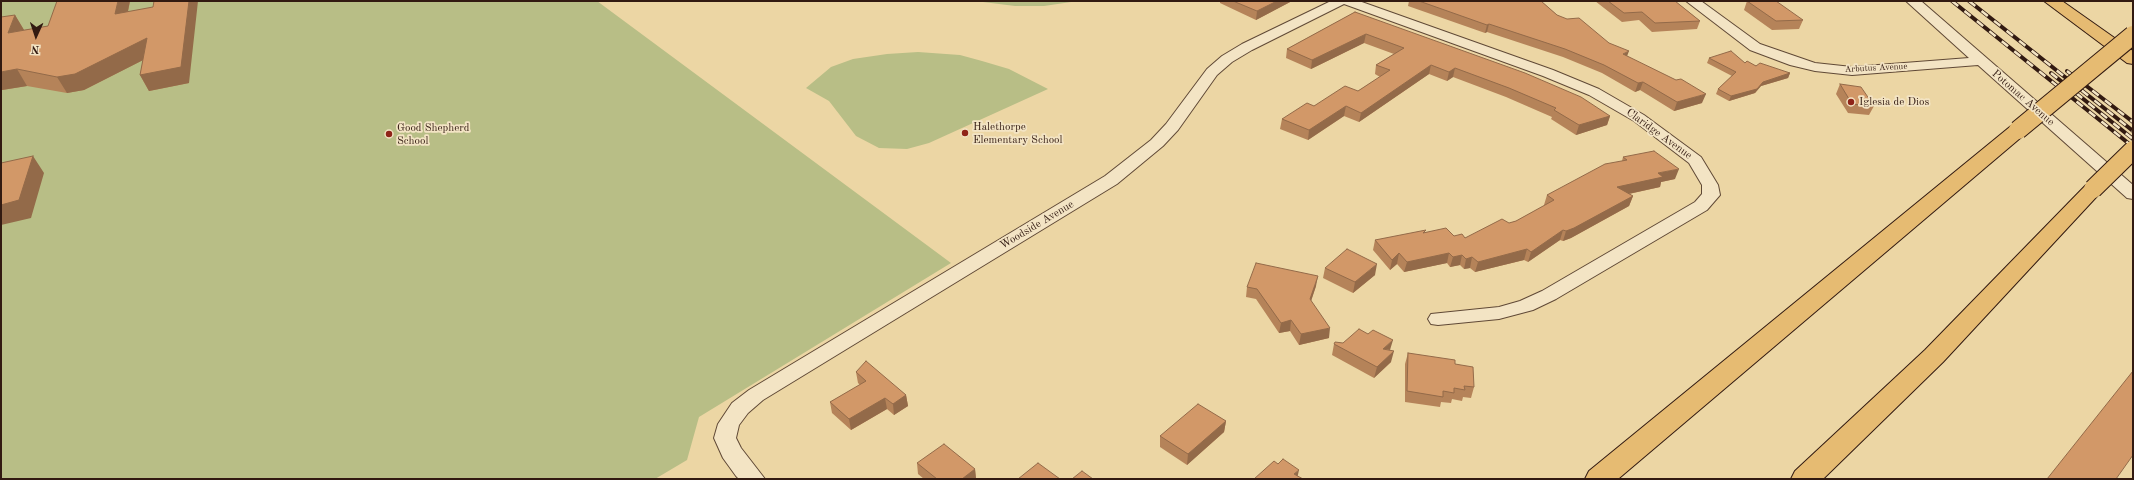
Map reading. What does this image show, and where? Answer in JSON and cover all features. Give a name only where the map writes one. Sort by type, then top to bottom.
[{"type":"main road","points":[[2052,1],[2133,59]]},
{"type":"main road","points":[[2073,1],[2133,43]]},
{"type":"main road","points":[[1599,479],[2133,36]]},
{"type":"main road","points":[[1805,479],[1934,356],[2092,189],[2133,150]]},
{"type":"street","name":"Woodside Avenue","points":[[754,479],[744,470],[730,452],[726,438],[729,424],[740,408],[756,395],[1116,176],[1147,152],[1167,132],[1201,85],[1212,72],[1227,59],[1247,47],[1341,1]]},
{"type":"street","name":"Claridge Avenue","points":[[1347,1],[1548,73],[1594,92],[1639,118],[1695,160],[1710,185],[1711,195],[1701,206],[1549,295],[1526,306],[1499,313],[1438,319]]},
{"type":"street","name":"Arbutus Avenue","points":[[1693,1],[1755,47],[1795,62],[1815,67],[1857,71],[1980,61]]},
{"type":"street","name":"Potomac Avenue","points":[[1913,1],[2133,194]]},
{"type":"green space","name":"Good Shepherd School","points":[[1,1],[597,1],[951,263],[699,417],[687,460],[655,479],[1,479]]},
{"type":"green space","points":[[975,1],[1078,1],[1044,6],[1015,6]]},
{"type":"green space","points":[[918,52],[960,55],[982,61],[1009,69],[1048,89],[929,143],[907,149],[879,148],[856,136],[829,101],[806,88],[831,67],[853,59],[887,54]]},
{"type":"building","points":[[57,1],[118,1],[115,14],[153,7],[154,1],[189,1],[181,67],[140,75],[147,38],[75,74],[57,77],[17,69],[1,72],[1,17],[15,15],[8,33],[48,26]]},
{"type":"building","points":[[1233,1],[1277,1],[1257,11]]},
{"type":"building","points":[[1419,1],[1541,1],[1557,15],[1567,19],[1579,18],[1609,43],[1629,51],[1623,54],[1676,80],[1681,79],[1706,94],[1677,102],[1643,82],[1638,83],[1604,65],[1565,49],[1489,24],[1487,25]]},
{"type":"building","points":[[1608,1],[1675,1],[1700,21],[1655,23],[1642,12],[1624,13]]},
{"type":"building","points":[[1747,1],[1776,1],[1803,20],[1776,21]]},
{"type":"building","points":[[1355,12],[1525,73],[1581,97],[1610,116],[1579,125],[1554,110],[1556,108],[1509,88],[1455,68],[1449,72],[1431,65],[1361,113],[1346,106],[1309,130],[1282,119],[1307,103],[1314,106],[1345,86],[1358,91],[1390,70],[1376,65],[1404,48],[1366,34],[1312,60],[1287,49]]},
{"type":"building","points":[[1731,51],[1745,63],[1747,61],[1756,66],[1760,63],[1790,73],[1763,82],[1757,89],[1731,96],[1718,89],[1736,72],[1709,58]]},
{"type":"building","points":[[1840,84],[1861,87],[1874,106],[1852,104]]},
{"type":"building","points":[[1654,151],[1679,169],[1658,173],[1663,177],[1617,187],[1633,196],[1574,228],[1566,231],[1563,230],[1531,252],[1527,249],[1478,262],[1472,257],[1466,259],[1462,255],[1453,257],[1449,253],[1407,262],[1399,253],[1392,260],[1375,240],[1426,230],[1423,233],[1446,228],[1454,236],[1462,234],[1465,238],[1502,219],[1509,223],[1516,221],[1554,200],[1547,195],[1605,164],[1627,160],[1623,157]]},
{"type":"building","points":[[33,156],[19,200],[1,205],[1,163]]},
{"type":"building","points":[[1347,249],[1377,264],[1355,282],[1325,268]]},
{"type":"building","points":[[1256,263],[1318,276],[1310,299],[1330,328],[1301,334],[1291,320],[1281,323],[1257,289],[1247,287]]},
{"type":"building","points":[[1359,329],[1368,334],[1373,330],[1393,340],[1383,349],[1394,351],[1377,367],[1334,344],[1335,342],[1343,343]]},
{"type":"building","points":[[1408,353],[1455,360],[1455,364],[1473,367],[1474,387],[1464,386],[1465,390],[1454,388],[1454,393],[1443,391],[1443,397],[1407,391]]},
{"type":"building","points":[[866,361],[906,395],[893,404],[885,398],[849,419],[830,402],[866,381],[856,372]]},
{"type":"building","points":[[2133,371],[2133,455],[2116,479],[2047,479]]},
{"type":"building","points":[[1198,404],[1226,421],[1188,454],[1160,436]]},
{"type":"building","points":[[944,444],[975,469],[962,479],[937,479],[917,463]]},
{"type":"building","points":[[1283,459],[1299,470],[1294,474],[1303,479],[1254,479],[1274,461],[1278,464]]},
{"type":"building","points":[[1038,463],[1060,479],[1018,479]]},
{"type":"building","points":[[1082,471],[1093,479],[1072,479]]},
{"type":"railway","points":[[1952,1],[2133,147]]},
{"type":"railway","points":[[1969,1],[2133,131]]},
{"type":"railway","points":[[2067,71],[2133,122]]},
{"type":"railway","points":[[2051,73],[2133,139]]},
{"type":"place","name":"Iglesia de Dios","points":[[1851,102]]},
{"type":"place","name":"Halethorpe Elementary School","points":[[965,133]]},
{"type":"place","name":"Good Shepherd School","points":[[389,134]]}]
